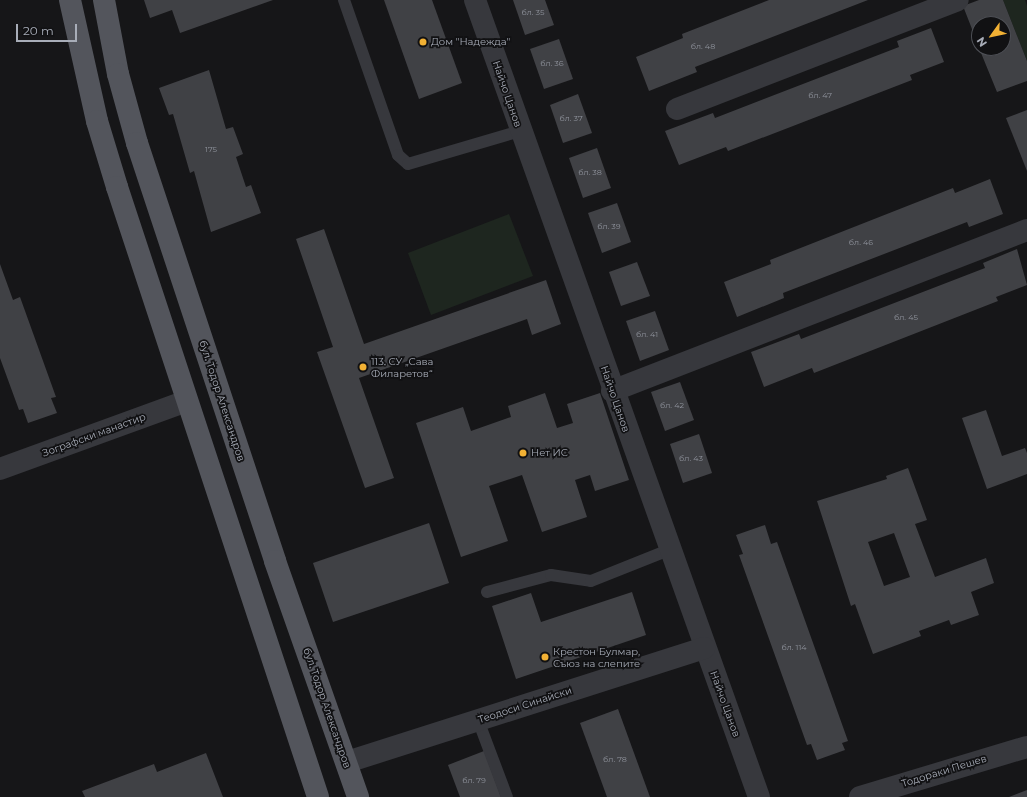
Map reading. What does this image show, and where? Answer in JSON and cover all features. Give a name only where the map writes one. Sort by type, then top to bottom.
[{"type":"main road","points":[[70,0],[97,121],[318,797]]},
{"type":"main road","name":"бул. Тодор Александров","points":[[104,0],[115,60],[137,143],[275,561],[358,797]]},
{"type":"street","name":"Найчо Цанов","points":[[475,0],[612,391],[759,797]]},
{"type":"street","points":[[677,109],[958,0]]},
{"type":"street","points":[[612,391],[1027,230]]},
{"type":"street","name":"Зографски манастир","points":[[0,469],[187,400]]},
{"type":"street","name":"Теодоси Синайски","points":[[346,762],[704,648]]},
{"type":"street","name":"Тодораки Пешев","points":[[860,797],[1027,747]]},
{"type":"lane","points":[[344,0],[398,155],[408,164],[520,131]]},
{"type":"lane","points":[[487,592],[551,575],[591,581],[669,550]]},
{"type":"lane","points":[[478,720],[507,797]]},
{"type":"shaded area","points":[[1003,0],[1025,0],[1027,6],[1027,61],[1011,20],[1011,16],[1009,16]]},
{"type":"shaded area","points":[[509,214],[533,276],[431,315],[408,253]]},
{"type":"building","points":[[144,0],[273,0],[180,33],[172,10],[150,18]]},
{"type":"building","name":"Дом \"Надежда\"","points":[[384,0],[432,0],[462,83],[419,99]]},
{"type":"building","points":[[513,0],[545,0],[554,25],[525,35]]},
{"type":"building","points":[[769,0],[868,0],[695,67],[697,72],[649,91],[636,57],[683,38],[682,34]]},
{"type":"building","points":[[979,0],[1003,0],[1009,16],[971,16],[971,26],[963,6]]},
{"type":"building","points":[[1011,20],[1027,61],[1027,81],[997,92],[982,56],[1011,56]]},
{"type":"building","points":[[931,28],[944,62],[910,75],[912,80],[728,151],[726,147],[679,165],[665,131],[713,113],[715,118],[899,47],[897,41]]},
{"type":"building","points":[[559,39],[573,79],[544,89],[530,49]]},
{"type":"building","points":[[209,70],[226,129],[233,127],[243,154],[236,157],[246,187],[251,185],[261,213],[211,232],[194,171],[190,173],[173,114],[169,115],[159,88]]},
{"type":"building","points":[[578,94],[592,133],[563,143],[550,105]]},
{"type":"building","points":[[1027,110],[1027,171],[1006,118]]},
{"type":"building","points":[[597,148],[611,188],[583,198],[569,158]]},
{"type":"building","points":[[990,179],[1003,214],[969,227],[967,222],[783,293],[784,298],[737,317],[724,282],[771,264],[770,260],[953,188],[955,193]]},
{"type":"building","points":[[617,203],[631,242],[602,253],[588,213]]},
{"type":"building","points":[[324,229],[364,344],[546,280],[561,324],[532,335],[527,319],[359,378],[394,478],[365,488],[317,352],[333,347],[296,239]]},
{"type":"building","points":[[1017,249],[1027,285],[996,297],[998,301],[814,373],[812,368],[764,387],[751,352],[799,334],[801,339],[985,268],[983,263]]},
{"type":"building","points":[[637,262],[650,296],[621,306],[609,272]]},
{"type":"building","points":[[0,264],[13,300],[20,297],[56,397],[51,398],[57,413],[28,423],[23,409],[19,410],[0,358]]},
{"type":"building","points":[[655,311],[669,350],[640,361],[626,321]]},
{"type":"building","points":[[680,382],[694,420],[665,431],[651,392]]},
{"type":"building","name":"Нет ИС","points":[[545,393],[557,428],[573,423],[567,404],[600,393],[629,480],[595,491],[590,475],[575,480],[587,517],[542,532],[522,475],[489,486],[508,541],[461,557],[416,423],[463,407],[471,431],[511,417],[508,406]]},
{"type":"building","points":[[986,410],[1002,456],[1025,448],[1027,453],[1027,474],[987,489],[962,418]]},
{"type":"building","points":[[699,434],[712,473],[683,483],[670,444]]},
{"type":"building","points":[[908,468],[927,520],[915,524],[935,577],[986,558],[994,583],[971,592],[979,615],[951,625],[949,620],[919,631],[921,636],[873,654],[855,604],[851,606],[817,501],[887,479],[886,476]],"holes":[[[894,533],[910,577],[884,586],[868,542]]]},
{"type":"building","points":[[429,523],[449,583],[333,622],[313,563]]},
{"type":"building","points":[[765,525],[771,544],[777,542],[848,741],[842,743],[845,750],[817,760],[811,744],[807,745],[739,555],[743,554],[736,535]]},
{"type":"building","name":"Крестон Булмар, Съюз на слепите","points":[[632,592],[646,635],[516,679],[492,606],[531,593],[541,622]]},
{"type":"building","points":[[618,709],[650,797],[607,797],[580,723]]},
{"type":"building","points":[[484,751],[501,797],[460,797],[448,765]]},
{"type":"building","points":[[206,753],[223,797],[85,797],[82,791],[154,764],[157,772]]},
{"type":"building","points":[[1027,790],[1027,797],[1009,797]]},
{"type":"place","name":"Дом \"Надежда\"","points":[[423,42]]},
{"type":"place","name":"113. СУ „Сава Филаретов“","points":[[363,367]]},
{"type":"place","name":"Нет ИС","points":[[523,453]]},
{"type":"place","name":"Крестон Булмар, Съюз на слепите","points":[[545,657]]}]
